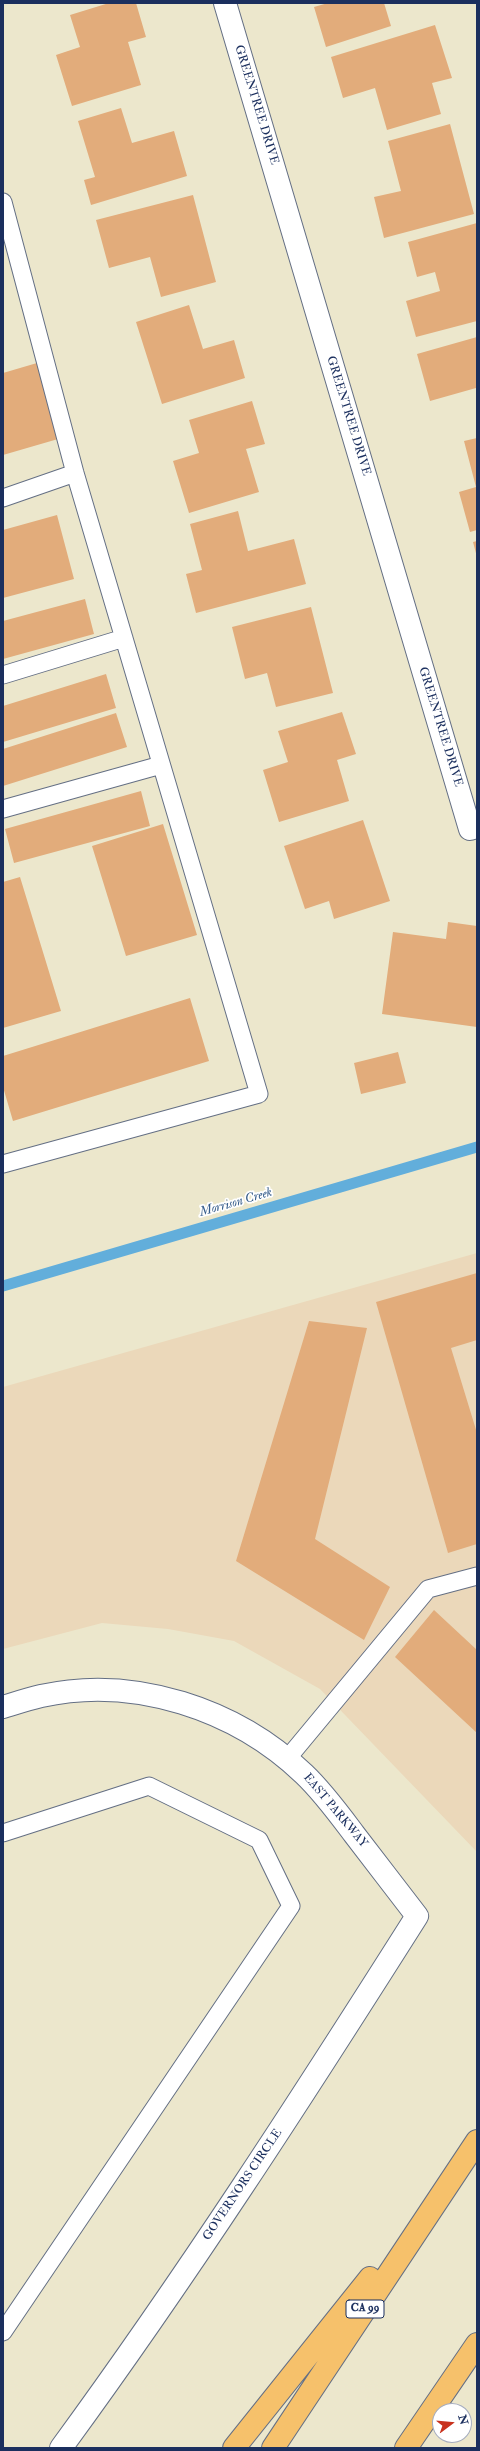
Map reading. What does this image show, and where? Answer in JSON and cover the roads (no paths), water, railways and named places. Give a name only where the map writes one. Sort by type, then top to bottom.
[{"type":"highway","name":"CA 99","points":[[273,2448],[477,2141]]},
{"type":"highway","points":[[234,2448],[458,2170]]},
{"type":"highway","points":[[406,2448],[477,2344]]},
{"type":"street","name":"GREENTREE DRIVE","points":[[225,3],[474,828]]},
{"type":"street","name":"EAST PARKWAY","points":[[3,1707],[42,1696],[82,1691],[123,1691],[163,1698],[202,1709],[239,1726],[274,1747],[305,1774],[331,1804],[417,1916]]},
{"type":"street","name":"GOVERNORS CIRCLE","points":[[61,2448],[111,2380],[294,2109],[417,1916]]},
{"type":"lane","points":[[3,202],[75,473],[259,1094],[3,1164]]},
{"type":"lane","points":[[3,498],[75,473]]},
{"type":"lane","points":[[3,675],[124,638]]},
{"type":"lane","points":[[3,808],[161,765]]},
{"type":"lane","points":[[288,1759],[428,1589],[477,1576]]},
{"type":"lane","points":[[3,1833],[148,1786],[259,1840],[291,1906],[3,2332]]},
{"type":"waterway","name":"Morrison Creek","points":[[3,1286],[477,1147]]}]
